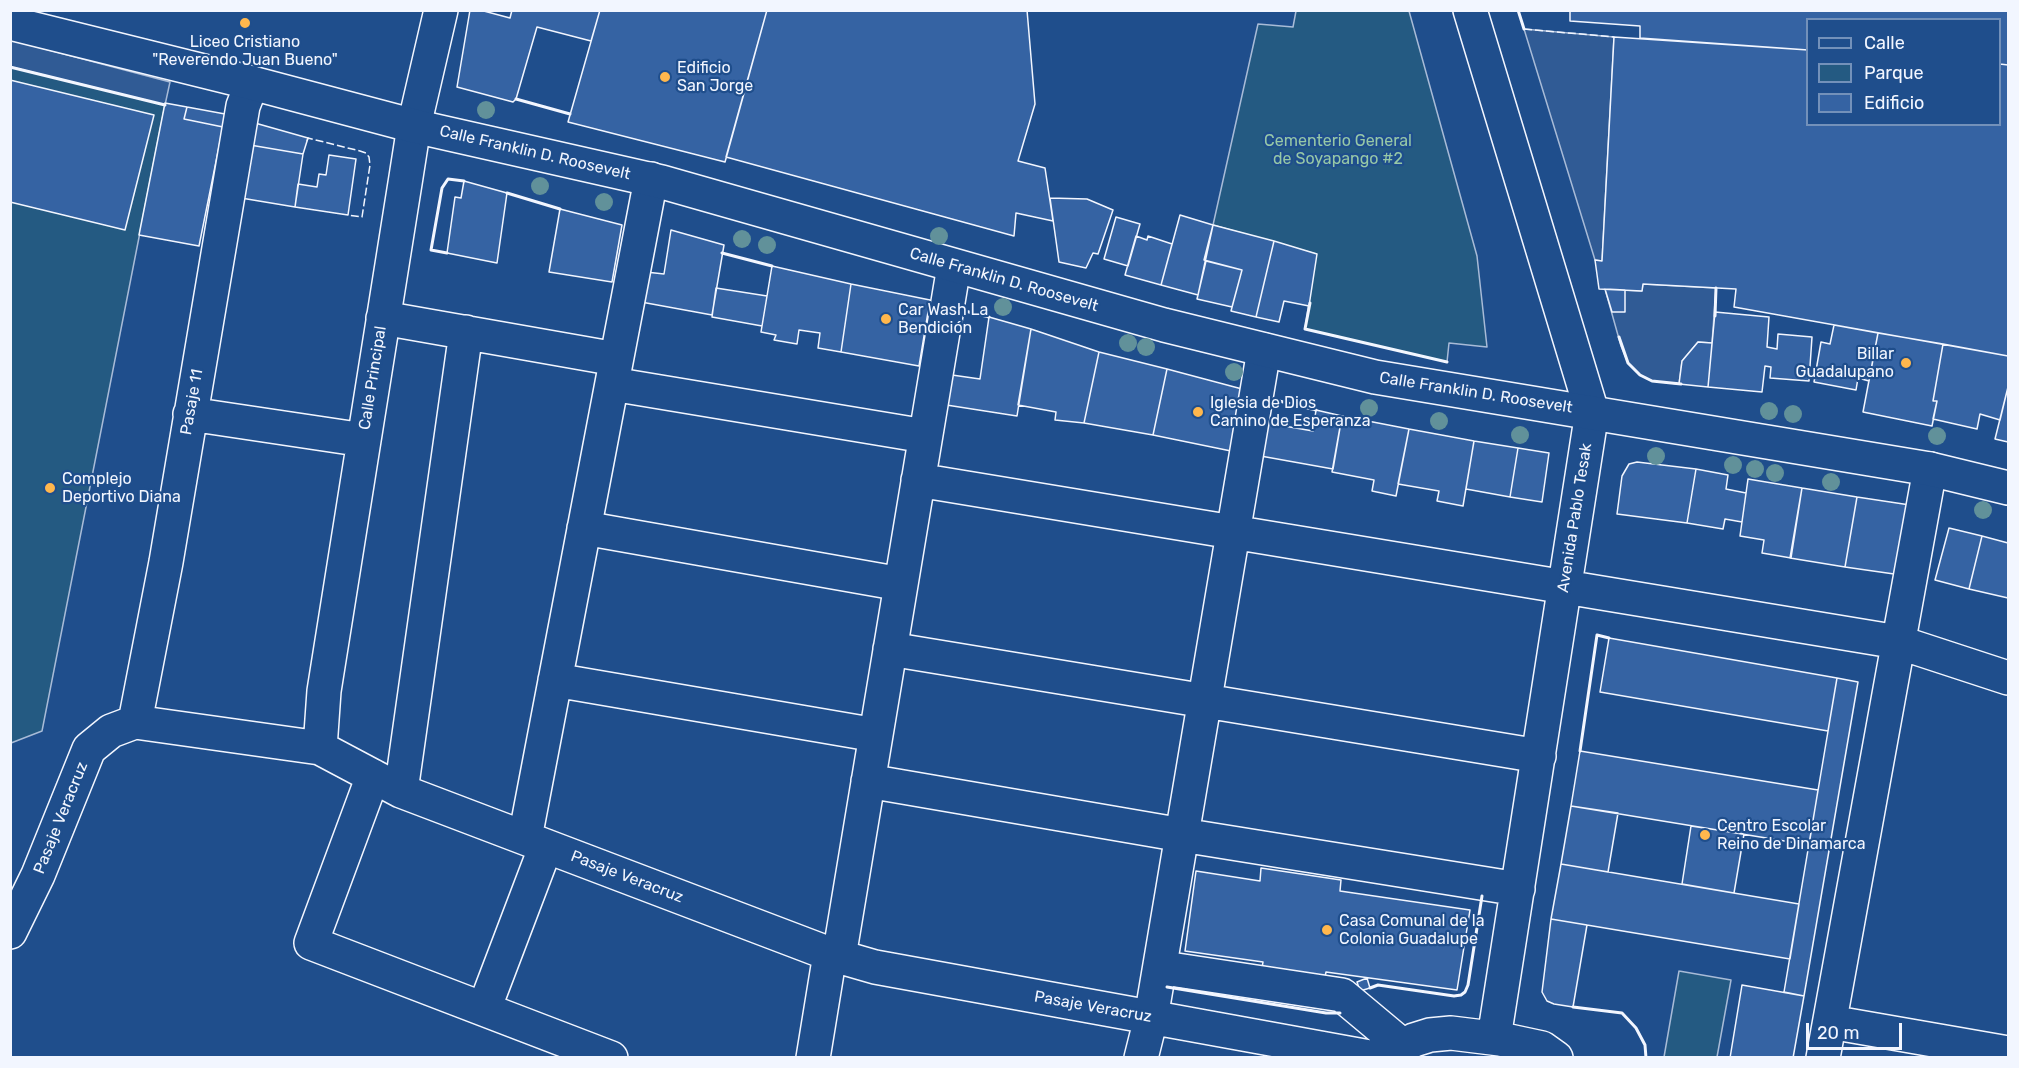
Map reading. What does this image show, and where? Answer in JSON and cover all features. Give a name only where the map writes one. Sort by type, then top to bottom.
[{"type":"street","name":"Calle Principal","points":[[320,748],[324,691],[414,126],[441,10]]},
{"type":"street","name":"Avenida Pablo Tesak","points":[[1470,10],[1592,412],[1494,1038]]},
{"type":"street","name":"Calle Franklin D. Roosevelt","points":[[10,23],[414,126],[651,179],[1164,325],[1375,377],[1930,469],[2008,488]]},
{"type":"street","name":"Pasaje 11","points":[[135,722],[166,562],[243,106],[252,83]]},
{"type":"street","points":[[484,1009],[536,842],[555,680],[651,179]]},
{"type":"street","points":[[813,1058],[868,781],[954,266]]},
{"type":"street","points":[[383,318],[466,332],[614,371],[925,436]]},
{"type":"street","points":[[466,332],[387,783],[311,943],[611,1058]]},
{"type":"street","points":[[1141,1058],[1151,1018],[1264,350]]},
{"type":"street","points":[[190,414],[364,440]]},
{"type":"street","points":[[1823,1058],[1930,469]]},
{"type":"street","points":[[918,480],[1898,642],[2008,678]]},
{"type":"street","points":[[584,528],[901,584]]},
{"type":"street","points":[[890,649],[1539,756]]},
{"type":"street","points":[[555,680],[876,735]]},
{"type":"street","name":"Pasaje Veracruz","points":[[10,932],[38,875],[90,749],[111,730],[135,722],[320,748],[387,783],[536,842],[834,956],[875,967],[1151,1018],[1390,1054]]},
{"type":"street","points":[[868,781],[1182,835],[1518,889]]},
{"type":"street","points":[[1170,969],[1342,994],[1390,1054],[1430,1035],[1451,1033],[1494,1038],[1542,1048],[1556,1058]]},
{"type":"street","points":[[1830,1022],[2008,1047]]},
{"type":"green space","name":"Cementerio General de Soyapango #2","points":[[1296,11],[1409,11],[1477,256],[1487,347],[1449,343],[1447,362],[1305,329],[1316,254],[1213,225],[1258,24],[1293,27]]},
{"type":"green space","name":"Complejo Deportivo Diana","points":[[11,67],[165,105],[42,731],[11,743]]},
{"type":"green space","points":[[1679,971],[1731,980],[1717,1057],[1664,1057]]},
{"type":"shaded area","points":[[1524,29],[1614,37],[1602,261],[1595,260]]},
{"type":"shaded area","points":[[11,40],[170,82],[165,105],[11,67]]},
{"type":"shaded area","points":[[1643,284],[1716,288],[1712,343],[1698,342],[1682,361],[1679,384],[1652,381],[1640,375],[1628,363],[1621,346],[1605,289],[1642,291]]},
{"type":"building","points":[[470,10],[480,10],[510,18],[512,10],[600,10],[591,41],[537,27],[516,99],[513,102],[457,87]]},
{"type":"building","name":"Edificio San Jorge","points":[[600,10],[767,10],[725,162],[568,122]]},
{"type":"building","points":[[767,10],[1027,10],[1035,104],[1018,161],[1045,168],[1053,221],[1016,213],[1014,236],[726,157]]},
{"type":"building","points":[[1570,10],[2008,10],[2008,65],[2001,64],[2001,18],[1806,18],[1806,50],[1640,38],[1640,26],[1570,21]]},
{"type":"building","points":[[1614,37],[1806,50],[1806,126],[2001,126],[2001,64],[2008,65],[2008,356],[1734,307],[1736,289],[1643,284],[1642,291],[1599,289],[1595,260],[1602,261]]},
{"type":"building","points":[[10,80],[154,115],[125,230],[10,202]]},
{"type":"building","points":[[165,103],[187,107],[184,119],[223,127],[199,246],[139,235]]},
{"type":"building","points":[[187,107],[225,114],[223,127],[184,119]]},
{"type":"building","points":[[255,123],[308,138],[303,154],[250,145]]},
{"type":"building","points":[[250,145],[303,154],[295,207],[241,198]]},
{"type":"building","points":[[329,155],[356,159],[348,215],[295,207],[298,184],[317,187],[319,174],[326,175]]},
{"type":"building","points":[[464,181],[507,193],[497,263],[447,253],[455,197],[461,198]]},
{"type":"building","points":[[1050,198],[1087,199],[1113,210],[1098,254],[1093,253],[1086,268],[1059,262]]},
{"type":"building","points":[[560,209],[622,225],[612,282],[549,272]]},
{"type":"building","points":[[1180,215],[1213,225],[1198,295],[1161,285]]},
{"type":"building","points":[[1116,217],[1140,224],[1128,266],[1104,259]]},
{"type":"building","points":[[1213,225],[1274,241],[1256,317],[1231,311],[1242,270],[1204,260]]},
{"type":"building","points":[[671,230],[724,245],[712,315],[641,302],[646,272],[664,274]]},
{"type":"building","points":[[1136,236],[1147,240],[1148,236],[1172,244],[1161,285],[1125,275]]},
{"type":"building","points":[[1274,241],[1317,254],[1309,306],[1284,301],[1279,322],[1256,317]]},
{"type":"building","points":[[1206,261],[1242,270],[1232,307],[1197,299]]},
{"type":"building","points":[[772,266],[851,284],[841,352],[818,348],[820,333],[799,330],[797,344],[774,340],[776,335],[761,332]]},
{"type":"building","name":"Car Wash La Bendición","points":[[851,284],[930,300],[919,366],[841,352]]},
{"type":"building","points":[[716,288],[767,296],[762,326],[712,317]]},
{"type":"building","points":[[1605,289],[1625,290],[1625,312],[1612,312]]},
{"type":"building","points":[[1715,312],[1769,317],[1767,347],[1777,349],[1778,334],[1812,337],[1809,381],[1770,378],[1771,367],[1765,366],[1762,392],[1708,387]]},
{"type":"building","points":[[989,317],[1031,329],[1017,416],[940,404],[945,374],[980,379]]},
{"type":"building","points":[[1834,325],[1878,333],[1869,381],[1858,378],[1856,390],[1814,382],[1821,342],[1830,344]]},
{"type":"building","points":[[1031,329],[1099,352],[1084,423],[1055,420],[1056,412],[1018,405]]},
{"type":"building","name":"Billar Guadalupano","points":[[1878,333],[1943,344],[1933,401],[1937,401],[1932,426],[1863,412]]},
{"type":"building","points":[[1698,342],[1712,343],[1708,387],[1679,384],[1682,361]]},
{"type":"building","points":[[1943,344],[2008,356],[2008,387],[2000,420],[1980,414],[1977,429],[1933,419],[1937,401],[1933,401]]},
{"type":"building","points":[[1099,352],[1167,369],[1153,435],[1084,423]]},
{"type":"building","name":"Iglesia de Dios Camino de Esperanza","points":[[1167,369],[1242,389],[1231,451],[1153,435]]},
{"type":"building","points":[[2008,387],[2008,442],[1995,439]]},
{"type":"building","points":[[1316,410],[1342,416],[1333,469],[1255,455],[1261,422],[1313,431]]},
{"type":"building","points":[[1342,416],[1409,429],[1396,496],[1372,491],[1374,480],[1332,472]]},
{"type":"building","points":[[1409,429],[1474,441],[1463,506],[1437,501],[1439,491],[1398,484]]},
{"type":"building","points":[[1474,441],[1518,448],[1510,497],[1466,489]]},
{"type":"building","points":[[1518,448],[1549,453],[1542,502],[1510,497]]},
{"type":"building","points":[[1637,462],[1696,469],[1687,523],[1617,514],[1622,476],[1629,464]]},
{"type":"building","points":[[1696,469],[1728,475],[1726,489],[1746,493],[1742,522],[1725,519],[1723,529],[1687,523]]},
{"type":"building","points":[[1748,479],[1802,488],[1791,558],[1762,553],[1764,540],[1740,536]]},
{"type":"building","points":[[1802,488],[1857,497],[1845,567],[1790,558]]},
{"type":"building","points":[[1857,497],[1910,505],[1901,575],[1845,567]]},
{"type":"building","points":[[1949,528],[1982,536],[1969,589],[1935,580]]},
{"type":"building","points":[[1982,536],[2008,543],[2008,598],[1969,589]]},
{"type":"building","points":[[1609,638],[1837,678],[1828,731],[1600,692]]},
{"type":"building","points":[[1837,678],[1858,682],[1804,996],[1784,992]]},
{"type":"building","points":[[1580,751],[1818,790],[1809,845],[1571,806]]},
{"type":"building","points":[[1571,806],[1618,813],[1608,872],[1561,864]]},
{"type":"building","points":[[1691,826],[1744,834],[1734,893],[1682,884]]},
{"type":"building","points":[[1561,864],[1799,904],[1790,959],[1551,919]]},
{"type":"building","name":"Casa Comunal de la Colonia Guadalupe","points":[[1261,868],[1341,880],[1340,891],[1470,910],[1457,990],[1326,972],[1324,982],[1261,973],[1263,962],[1185,951],[1196,871],[1260,881]]},
{"type":"building","points":[[1551,919],[1587,925],[1573,1007],[1547,1001],[1542,992]]},
{"type":"building","points":[[1367,978],[1370,988],[1360,991],[1357,982]]},
{"type":"building","points":[[1742,985],[1804,996],[1793,1058],[1730,1058]]},
{"type":"fence","points":[[1524,29],[1614,37]]},
{"type":"fence","points":[[307,141],[308,138],[360,151],[369,157],[370,165],[362,217],[348,215]]},
{"type":"wall","points":[[1518,10],[1524,29]]},
{"type":"wall","points":[[10,67],[165,105]]},
{"type":"wall","points":[[516,99],[570,114]]},
{"type":"wall","points":[[447,253],[431,250],[442,188],[448,179],[464,181]]},
{"type":"wall","points":[[507,193],[560,209]]},
{"type":"wall","points":[[722,253],[772,266]]},
{"type":"wall","points":[[1715,316],[1716,288]]},
{"type":"wall","points":[[1310,303],[1305,329],[1447,362]]},
{"type":"wall","points":[[957,309],[989,317]]},
{"type":"wall","points":[[1619,337],[1628,363],[1640,375],[1652,381],[1681,384]]},
{"type":"wall","points":[[1267,398],[1316,410]]},
{"type":"wall","points":[[1580,751],[1597,635],[1609,638]]},
{"type":"wall","points":[[1370,988],[1378,985],[1454,996],[1465,992],[1482,896]]},
{"type":"wall","points":[[1167,987],[1326,1013],[1340,1013]]},
{"type":"wall","points":[[1573,1007],[1622,1013],[1636,1028],[1645,1045],[1646,1058]]},
{"type":"place","name":"Liceo Cristiano \"Reverendo Juan Bueno\"","points":[[245,23]]},
{"type":"place","name":"Edificio San Jorge","points":[[665,77]]},
{"type":"place","name":"Car Wash La Bendición","points":[[886,319]]},
{"type":"place","name":"Billar Guadalupano","points":[[1906,363]]},
{"type":"place","name":"Iglesia de Dios Camino de Esperanza","points":[[1198,412]]},
{"type":"place","name":"Complejo Deportivo Diana","points":[[50,488]]},
{"type":"place","name":"Centro Escolar Reino de Dinamarca","points":[[1705,835]]},
{"type":"place","name":"Casa Comunal de la Colonia Guadalupe","points":[[1327,930]]}]
